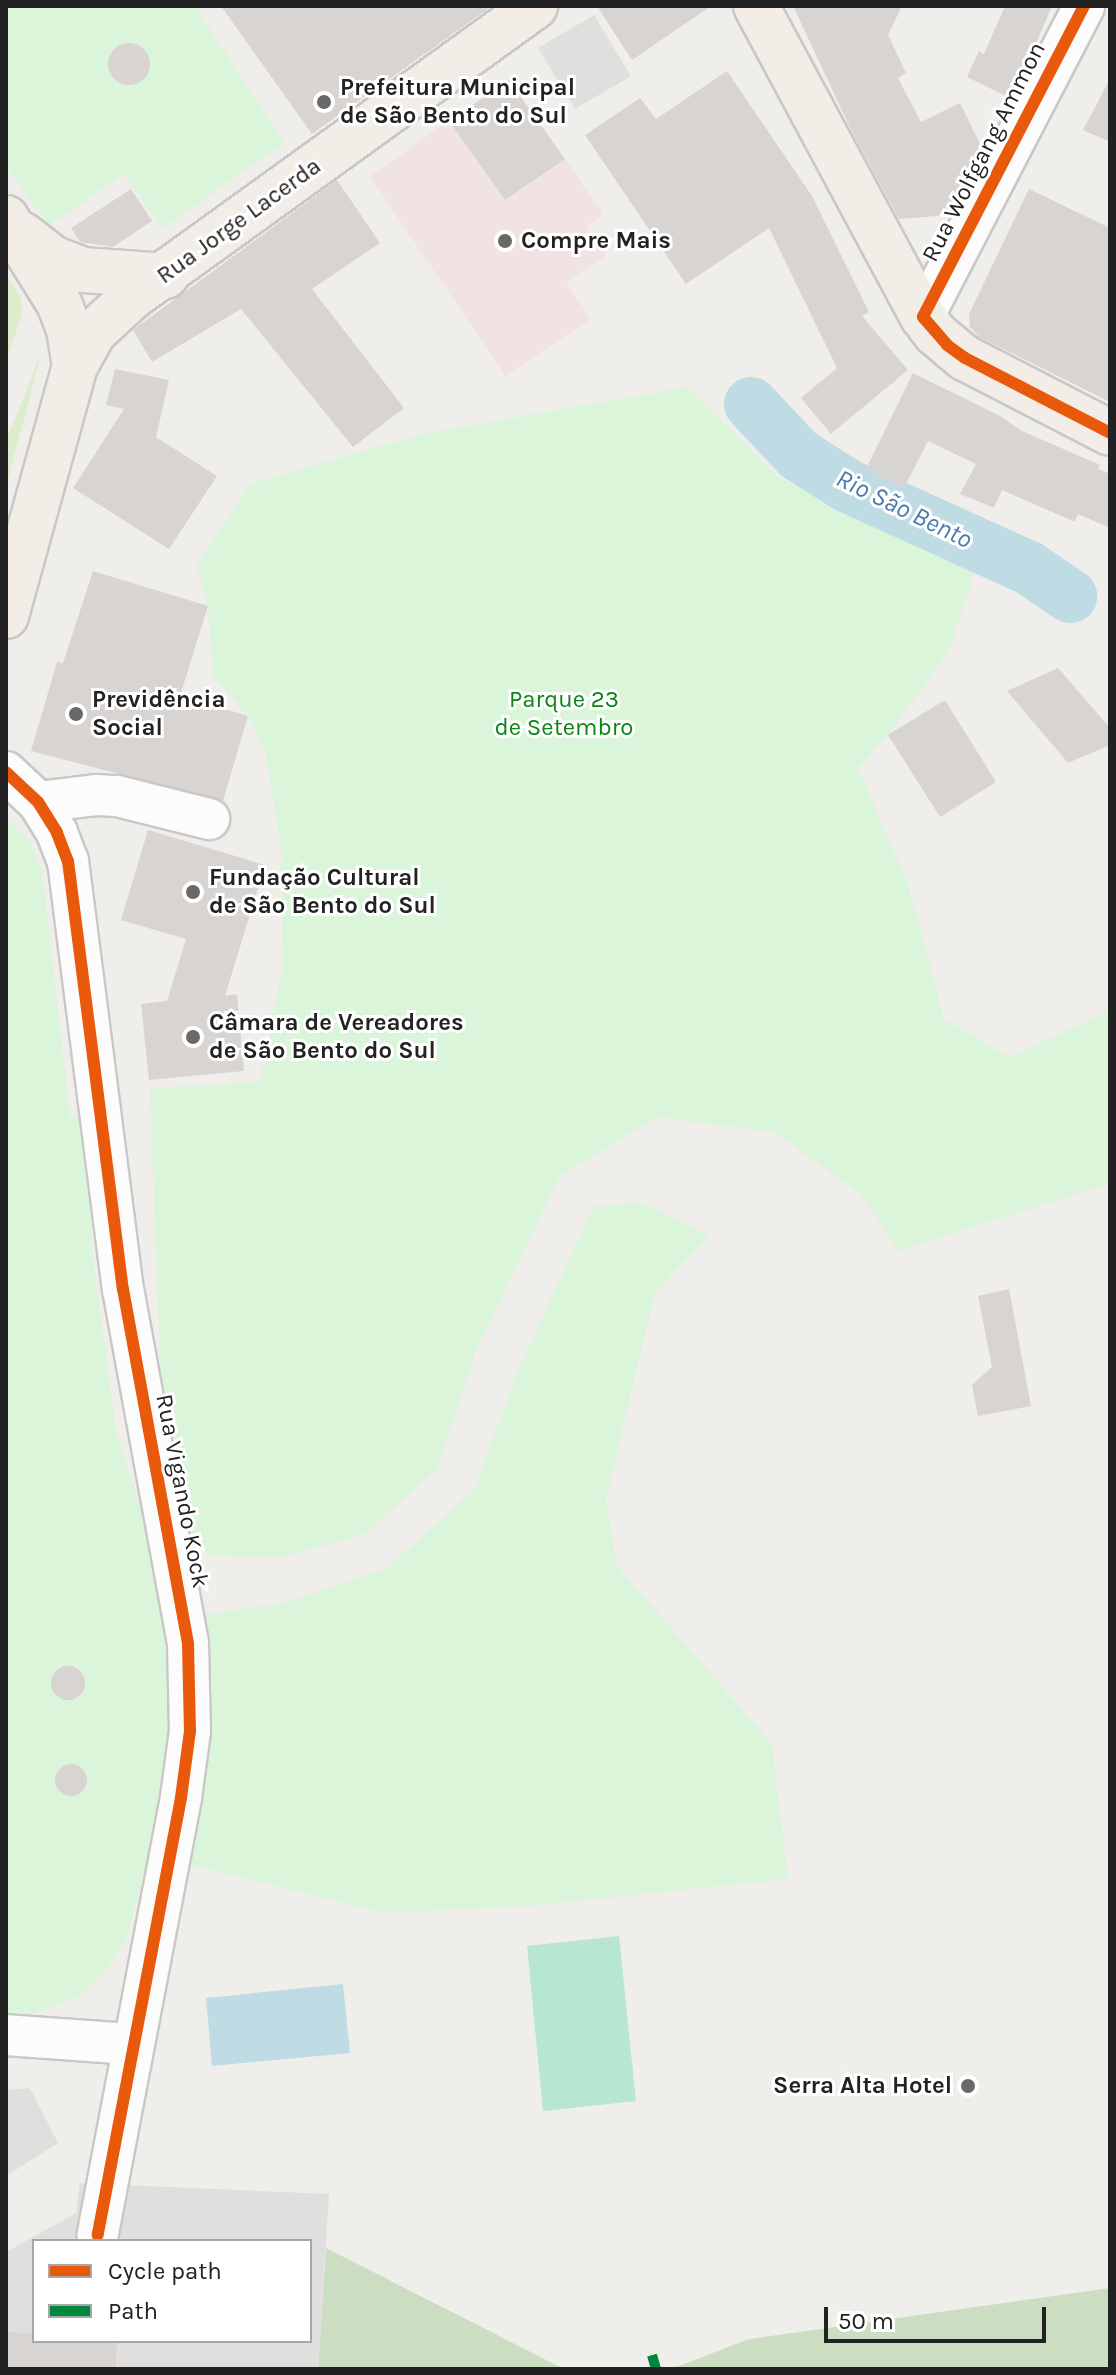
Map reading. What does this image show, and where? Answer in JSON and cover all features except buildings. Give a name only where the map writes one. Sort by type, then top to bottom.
[{"type":"main road","name":"Rua Jorge Lacerda","points":[[75,366],[94,332],[111,313],[535,6]]},
{"type":"main road","points":[[756,6],[923,317],[947,345],[965,358],[1110,433]]},
{"type":"main road","points":[[10,223],[52,258],[83,270],[166,276]]},
{"type":"main road","points":[[6,616],[75,366],[69,329],[59,303],[10,223]]},
{"type":"street","name":"Rua Wolfgang Ammon","points":[[923,317],[1084,6]]},
{"type":"street","name":"Rua Vigando Kock","points":[[6,772],[38,802],[57,833],[75,896],[125,1303],[188,1644],[190,1731],[181,1798],[98,2235]]},
{"type":"street","points":[[38,802],[96,795],[117,796],[209,819]]},
{"type":"street","points":[[6,2035],[132,2044]]},
{"type":"shaded area","points":[[594,15],[631,76],[575,109],[538,48]]},
{"type":"shaded area","name":"Compre Mais","points":[[449,121],[505,200],[565,159],[604,214],[587,226],[606,255],[566,282],[591,319],[505,376],[370,176]]},
{"type":"shaded area","points":[[30,2088],[58,2143],[6,2176],[6,2090]]},
{"type":"shaded area","points":[[80,2183],[329,2194],[318,2369],[116,2369],[117,2343],[312,2343],[312,2239],[32,2239],[32,2333],[6,2332],[6,2252],[76,2213]]},
{"type":"green space","points":[[6,6],[195,6],[285,143],[162,228],[124,174],[48,226],[6,166]]},
{"type":"green space","points":[[6,275],[21,299],[22,314],[6,362]]},
{"type":"green space","points":[[42,351],[6,487],[6,441]]},
{"type":"green space","name":"Parque 23 de Setembro","points":[[688,387],[779,478],[977,565],[948,652],[888,735],[858,768],[909,887],[944,1019],[1009,1057],[1110,1011],[1110,1183],[899,1251],[861,1194],[774,1132],[657,1117],[560,1176],[475,1353],[437,1469],[364,1534],[281,1558],[191,1555],[161,1393],[150,1088],[260,1082],[283,963],[281,846],[266,754],[248,716],[213,676],[208,606],[197,566],[250,484],[422,434]]},
{"type":"green space","points":[[6,820],[29,839],[43,875],[70,1117],[87,1117],[93,1260],[116,1431],[147,1528],[181,1692],[175,1757],[126,1940],[107,1970],[78,1997],[24,2017],[6,2016]]},
{"type":"green space","points":[[640,1202],[709,1235],[655,1293],[606,1498],[617,1566],[772,1744],[788,1879],[530,1906],[383,1913],[187,1864],[207,1747],[205,1615],[288,1602],[387,1568],[474,1490],[520,1366],[594,1206]]},
{"type":"green space","points":[[619,1936],[636,2101],[543,2111],[527,1946]]},
{"type":"green space","points":[[326,2248],[558,2366],[566,2369],[318,2369]]},
{"type":"green space","points":[[1110,2288],[1110,2369],[671,2369],[749,2339]]},
{"type":"water","points":[[343,1984],[350,2053],[212,2066],[206,1998]]},
{"type":"waterway","name":"Rio São Bento","points":[[751,404],[799,455],[848,486],[1029,568],[1070,596]]},
{"type":"marked path","points":[[652,2355],[656,2369]]},
{"type":"cycle path","points":[[1084,6],[923,317],[947,345],[965,358],[1110,433]]},
{"type":"cycle path","points":[[6,772],[38,802],[57,833],[68,861],[123,1289],[188,1644],[190,1731],[181,1798],[98,2235]]},
{"type":"place","name":"Prefeitura Municipal de São Bento do Sul","points":[[324,102]]},
{"type":"place","name":"Compre Mais","points":[[505,241]]},
{"type":"place","name":"Previdência Social","points":[[76,714]]},
{"type":"place","name":"Fundação Cultural de São Bento do Sul","points":[[193,892]]},
{"type":"place","name":"Câmara de Vereadores de São Bento do Sul","points":[[193,1037]]},
{"type":"place","name":"Serra Alta Hotel","points":[[968,2086]]}]
